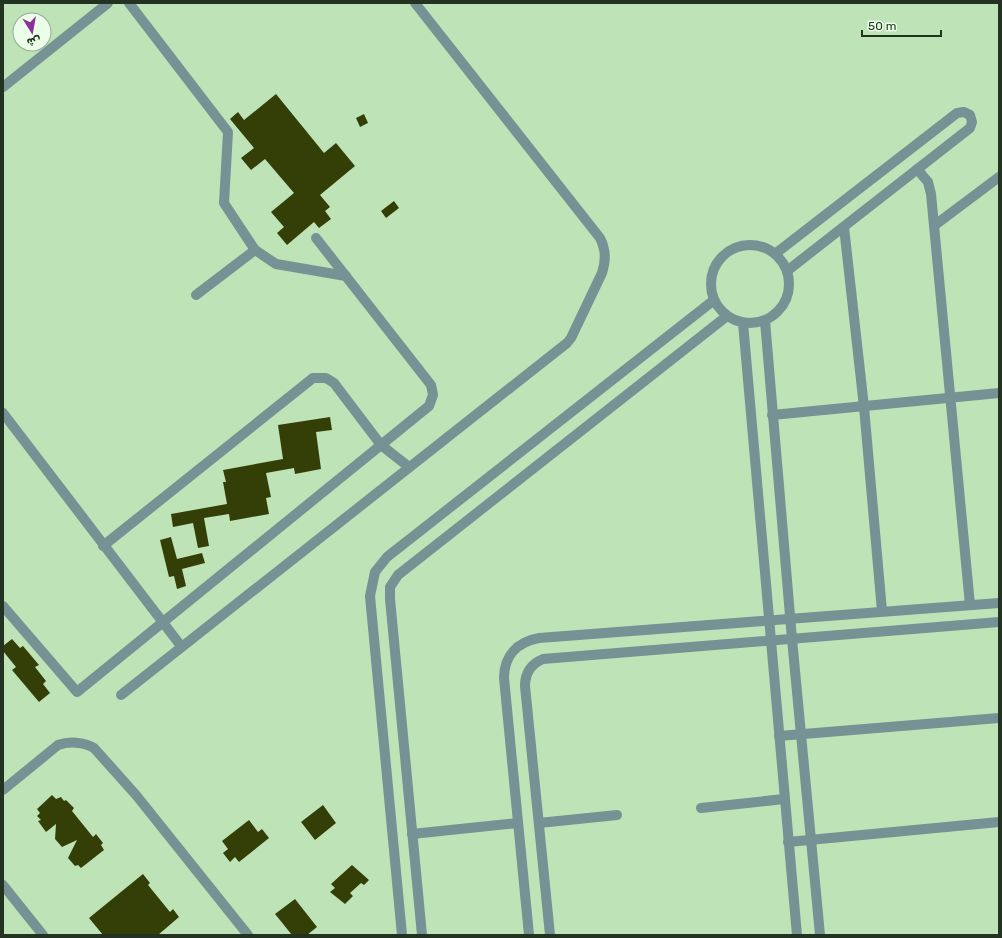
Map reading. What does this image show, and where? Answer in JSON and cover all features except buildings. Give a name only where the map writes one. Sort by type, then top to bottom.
[{"type":"lane","points":[[3,87],[108,3]]},
{"type":"lane","points":[[130,3],[228,132],[224,204],[255,250],[276,264],[346,276]]},
{"type":"lane","points":[[122,695],[181,646],[567,343],[571,338],[602,273],[605,252],[600,238],[415,3]]},
{"type":"lane","points":[[775,254],[957,113],[964,112],[970,115],[972,122],[970,128],[787,272]]},
{"type":"lane","points":[[917,170],[923,176],[930,188],[935,225],[970,605]]},
{"type":"lane","points":[[935,225],[997,182]]},
{"type":"lane","points":[[844,227],[864,407],[882,612]]},
{"type":"lane","points":[[3,606],[77,692],[429,406],[433,395],[431,385],[316,238]]},
{"type":"lane","points":[[747,245],[762,247],[775,254],[787,272],[789,286],[786,301],[777,313],[764,321],[743,323],[727,316],[714,300],[711,278],[716,264],[732,249],[747,245]]},
{"type":"lane","points":[[196,295],[255,250]]},
{"type":"lane","points":[[402,935],[370,596],[375,572],[387,557],[714,300]]},
{"type":"lane","points":[[422,935],[389,593],[394,578],[727,316]]},
{"type":"lane","points":[[764,321],[820,935]]},
{"type":"lane","points":[[743,323],[778,736],[797,935]]},
{"type":"lane","points":[[103,546],[313,378],[326,378],[334,383],[381,445],[409,467]]},
{"type":"lane","points":[[772,415],[999,393]]},
{"type":"lane","points":[[3,413],[103,546],[181,646]]},
{"type":"lane","points":[[529,935],[504,678],[507,659],[520,645],[538,638],[999,603]]},
{"type":"lane","points":[[550,935],[525,686],[526,675],[532,665],[542,659],[999,622]]},
{"type":"lane","points":[[778,736],[999,718]]},
{"type":"lane","points":[[3,790],[58,744],[67,742],[87,745],[94,748],[136,795],[248,935]]},
{"type":"lane","points":[[701,808],[784,799]]},
{"type":"lane","points":[[539,823],[617,815]]},
{"type":"lane","points":[[788,842],[999,822]]},
{"type":"lane","points":[[412,834],[518,823]]},
{"type":"lane","points":[[3,885],[43,935]]}]
